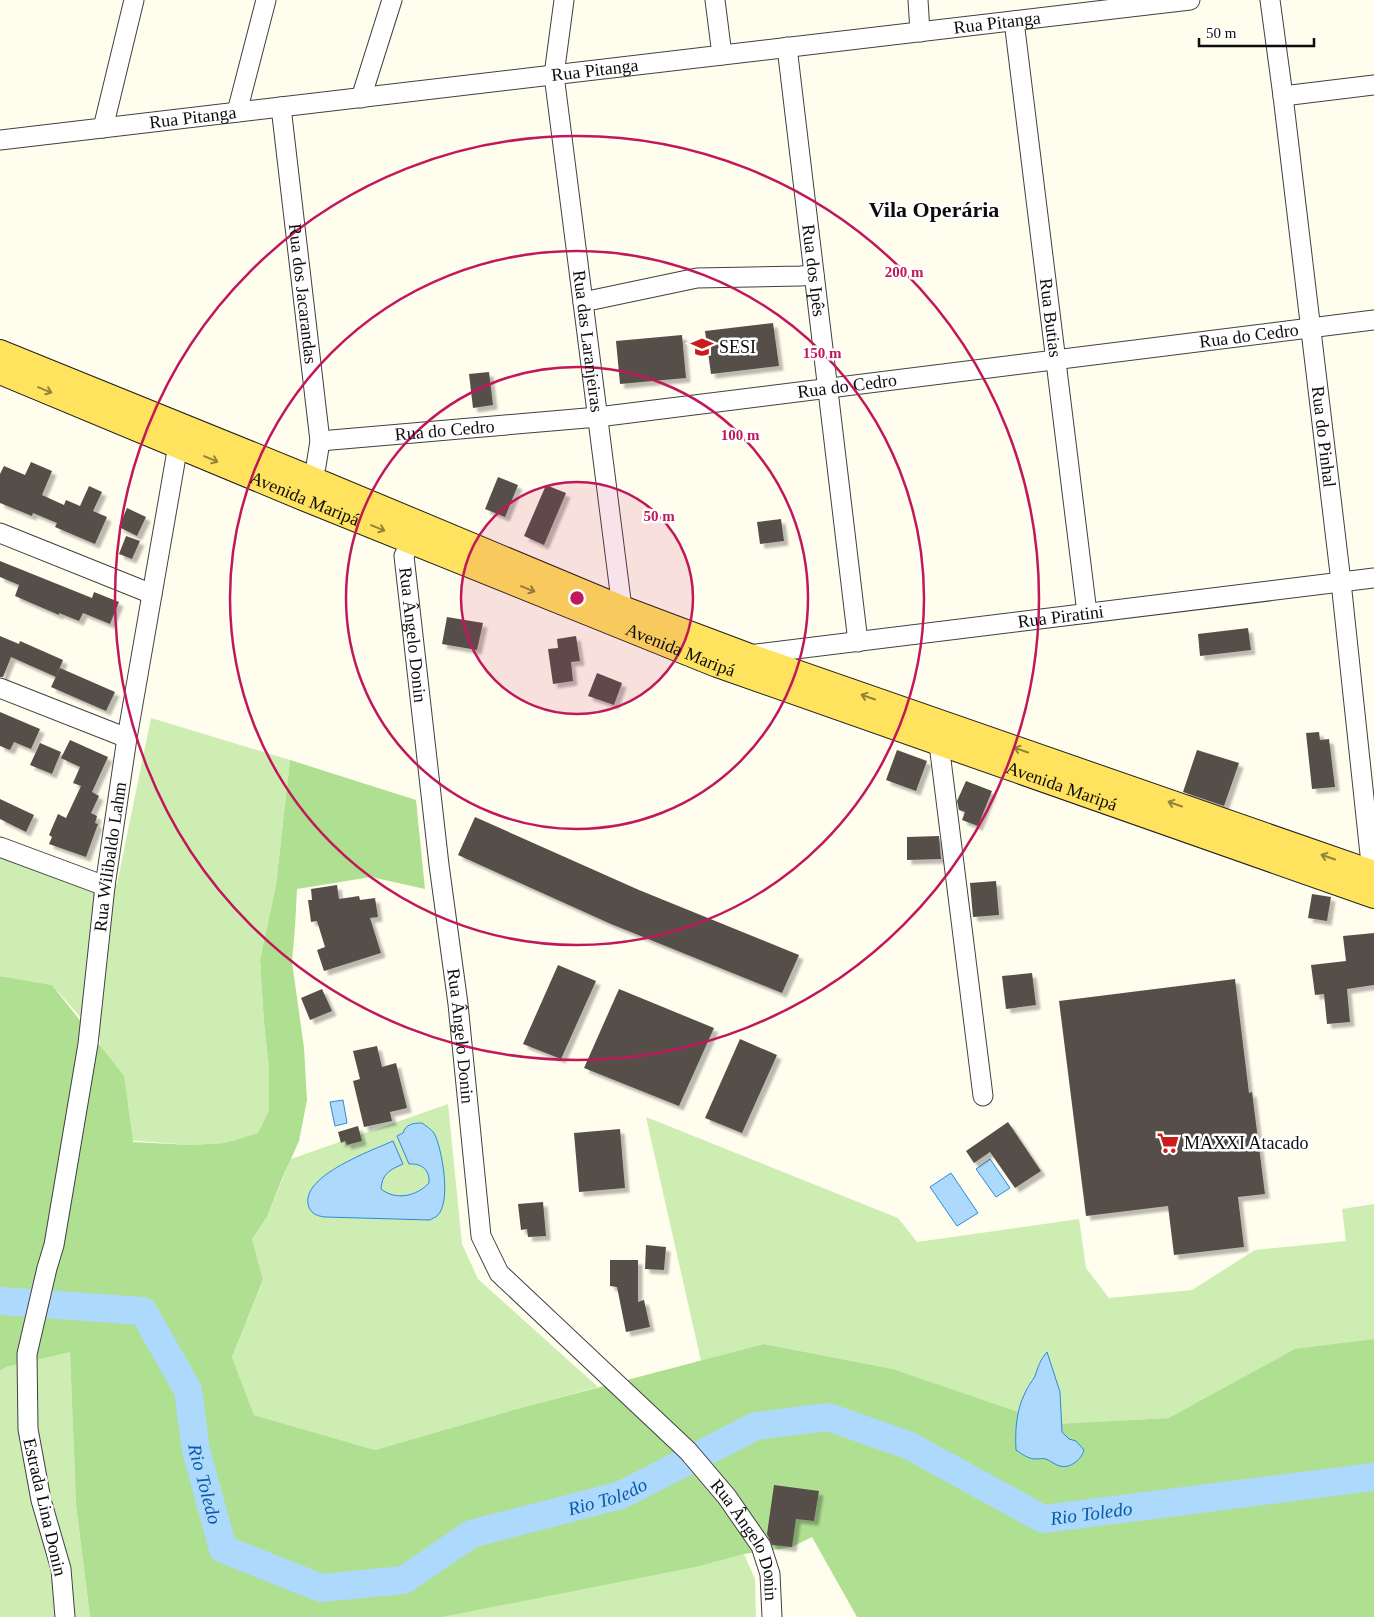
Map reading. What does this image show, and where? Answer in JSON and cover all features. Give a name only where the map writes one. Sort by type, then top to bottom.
[{"type":"main road","name":"Avenida Maripá","points":[[0,352],[181,436],[618,616],[784,679],[1371,883]]},
{"type":"main road","name":"Avenida Maripá","points":[[0,372],[181,436]]},
{"type":"main road","name":"Avenida Maripá","points":[[784,679],[939,744],[1371,883]]},
{"type":"street","points":[[103,128],[134,0]]},
{"type":"street","points":[[237,112],[266,0]]},
{"type":"street","points":[[361,98],[392,0]]},
{"type":"street","name":"Rua das Laranjeiras","points":[[564,0],[554,75],[598,417],[618,616]]},
{"type":"street","points":[[716,0],[722,55]]},
{"type":"street","points":[[918,0],[920,32]]},
{"type":"street","name":"Rua Pitanga","points":[[0,140],[920,32],[1129,4],[1190,0]]},
{"type":"street","name":"Rua do Pinhal","points":[[1270,0],[1341,582],[1371,883]]},
{"type":"street","name":"Rua Butias","points":[[1014,20],[1087,613]]},
{"type":"street","name":"Rua dos Ipês","points":[[788,47],[858,642]]},
{"type":"street","points":[[1283,96],[1374,84]]},
{"type":"street","name":"Rua dos Jacarandas","points":[[281,107],[320,441],[309,489]]},
{"type":"street","points":[[583,302],[697,278],[814,275]]},
{"type":"street","name":"Rua do Cedro","points":[[320,441],[598,417],[1374,320]]},
{"type":"street","name":"Rua Wilibaldo Lahm","points":[[31,1337],[54,1245],[88,1044],[105,886],[127,738],[181,436]]},
{"type":"street","name":"Rua Ângelo Donin","points":[[415,532],[404,556],[439,865],[458,1004],[481,1236],[499,1273],[688,1450],[727,1497],[761,1546],[770,1574],[772,1617]]},
{"type":"street","points":[[0,533],[152,594]]},
{"type":"street","name":"Rua Piratini","points":[[743,664],[858,642],[1374,578]]},
{"type":"street","points":[[0,688],[127,738]]},
{"type":"street","points":[[939,744],[983,1096]]},
{"type":"street","points":[[0,847],[105,886]]},
{"type":"street","name":"Estrada Lina Donin","points":[[31,1337],[27,1354],[28,1428],[41,1500],[61,1569],[65,1617]]},
{"type":"green space","points":[[151,718],[290,760],[276,885],[260,960],[269,1069],[269,1110],[258,1133],[225,1143],[191,1145],[99,1138],[100,1039],[52,985],[0,976],[0,842],[117,884]]},
{"type":"green space","points":[[290,760],[416,800],[425,889],[371,877],[297,889],[292,962],[304,1048],[307,1100],[299,1141],[267,1217],[252,1239],[263,1280],[232,1357],[254,1415],[375,1450],[524,1407],[764,1344],[893,1369],[1054,1424],[1169,1418],[1295,1349],[1374,1339],[1374,1617],[857,1617],[812,1537],[792,1547],[744,1554],[695,1567],[442,1617],[90,1617],[76,1505],[70,1352],[6,1367],[0,1371],[0,976],[52,985],[124,1076],[133,1142],[191,1145],[225,1143],[258,1133],[269,1110],[269,1069],[260,960],[276,885]]},
{"type":"green space","points":[[448,1104],[462,1244],[478,1279],[598,1387],[375,1450],[254,1415],[232,1357],[263,1281],[252,1239],[267,1217],[291,1159]]},
{"type":"green space","points":[[646,1117],[898,1218],[917,1242],[1079,1219],[1086,1268],[1109,1298],[1192,1290],[1255,1250],[1346,1241],[1342,1209],[1374,1204],[1374,1339],[1295,1350],[1170,1418],[1054,1424],[893,1369],[764,1344],[701,1361]]},
{"type":"green space","points":[[70,1351],[76,1505],[90,1617],[0,1617],[0,1371],[6,1367]]},
{"type":"green space","points":[[744,1554],[755,1579],[756,1617],[440,1617]]},
{"type":"water","points":[[343,1100],[347,1123],[335,1126],[330,1102]]},
{"type":"water","points":[[422,1123],[434,1133],[442,1162],[445,1188],[444,1200],[442,1209],[437,1216],[430,1220],[325,1217],[312,1212],[308,1204],[309,1193],[316,1183],[340,1165],[393,1141],[403,1164],[387,1173],[381,1189],[387,1193],[400,1196],[419,1191],[429,1183],[427,1171],[424,1168],[409,1164],[397,1136],[403,1133],[410,1125]]},
{"type":"water","points":[[990,1159],[1010,1188],[996,1197],[976,1169]]},
{"type":"water","points":[[951,1173],[978,1213],[957,1226],[930,1187]]},
{"type":"water","points":[[1047,1352],[1060,1392],[1062,1432],[1069,1439],[1076,1441],[1084,1450],[1078,1460],[1064,1467],[1046,1459],[1034,1459],[1025,1456],[1016,1450],[1016,1428],[1020,1407],[1026,1391]]},
{"type":"building","points":[[773,323],[779,366],[711,374],[705,331]]},
{"type":"building","points":[[682,335],[686,378],[620,384],[616,341]]},
{"type":"building","points":[[489,372],[493,405],[473,408],[469,374]]},
{"type":"building","points":[[31,462],[52,471],[42,495],[64,505],[66,500],[80,506],[89,486],[102,492],[93,511],[107,517],[95,544],[55,527],[57,523],[33,513],[32,516],[0,503],[0,474],[4,466],[25,475]]},
{"type":"building","points":[[498,477],[518,485],[505,517],[485,509]]},
{"type":"building","points":[[546,485],[566,493],[544,545],[524,536]]},
{"type":"building","points":[[127,508],[146,517],[137,536],[119,527]]},
{"type":"building","points":[[781,519],[784,541],[760,544],[757,522]]},
{"type":"building","points":[[126,536],[140,541],[132,559],[119,554]]},
{"type":"building","points":[[0,561],[92,598],[94,592],[119,602],[110,624],[83,613],[79,621],[59,613],[59,615],[15,596],[19,585],[0,577]]},
{"type":"building","points":[[447,617],[483,623],[477,650],[442,644]]},
{"type":"building","points":[[1248,628],[1251,650],[1200,656],[1198,634]]},
{"type":"building","points":[[0,636],[19,644],[20,641],[63,660],[56,677],[11,657],[3,677],[0,677]]},
{"type":"building","points":[[576,636],[580,661],[571,662],[573,681],[553,684],[548,649],[558,648],[557,639]]},
{"type":"building","points":[[60,668],[115,692],[106,711],[51,687]]},
{"type":"building","points":[[597,673],[622,683],[614,705],[588,696]]},
{"type":"building","points":[[0,712],[40,729],[31,749],[14,742],[10,750],[0,746]]},
{"type":"building","points":[[1319,732],[1320,740],[1329,739],[1335,787],[1312,789],[1306,733]]},
{"type":"building","points":[[70,740],[108,757],[92,792],[99,796],[91,813],[97,816],[95,823],[98,824],[86,857],[49,844],[52,837],[49,835],[58,814],[66,818],[81,786],[73,783],[80,767],[61,758]]},
{"type":"building","points":[[40,743],[61,752],[52,774],[30,765]]},
{"type":"building","points":[[897,750],[927,761],[916,791],[886,780]]},
{"type":"building","points":[[1197,750],[1239,763],[1224,806],[1183,792]]},
{"type":"building","points":[[966,781],[992,791],[978,826],[962,820],[965,812],[959,810],[957,801]]},
{"type":"building","points":[[0,799],[34,815],[26,832],[0,819]]},
{"type":"building","points":[[475,817],[639,890],[799,955],[782,993],[611,924],[458,855]]},
{"type":"building","points":[[939,836],[941,859],[907,860],[907,837]]},
{"type":"building","points":[[996,881],[999,915],[973,917],[970,883]]},
{"type":"building","points":[[337,885],[339,899],[359,896],[360,900],[375,898],[378,917],[370,918],[381,953],[324,971],[317,950],[325,947],[317,921],[311,922],[308,900],[312,900],[311,889]]},
{"type":"building","points":[[1312,894],[1331,897],[1327,921],[1308,918]]},
{"type":"building","points":[[1374,933],[1374,985],[1347,989],[1350,1022],[1327,1024],[1324,994],[1315,995],[1311,965],[1346,961],[1343,936]]},
{"type":"building","points":[[558,965],[596,981],[561,1059],[523,1044]]},
{"type":"building","points":[[1032,973],[1036,1005],[1006,1009],[1002,976]]},
{"type":"building","name":"MAXXI Atacado","points":[[1235,979],[1249,1093],[1252,1092],[1265,1194],[1238,1197],[1244,1247],[1174,1255],[1168,1206],[1086,1216],[1059,1001]]},
{"type":"building","points":[[322,989],[332,1011],[310,1020],[301,998]]},
{"type":"building","points":[[619,989],[714,1028],[679,1106],[584,1068]]},
{"type":"building","points":[[740,1039],[777,1055],[742,1133],[705,1118]]},
{"type":"building","points":[[377,1046],[382,1067],[396,1063],[407,1108],[390,1112],[392,1121],[364,1127],[353,1081],[360,1079],[353,1051]]},
{"type":"building","points":[[1008,1122],[1041,1171],[1015,1188],[990,1152],[974,1163],[966,1151]]},
{"type":"building","points":[[358,1126],[362,1141],[347,1145],[345,1141],[341,1143],[338,1132]]},
{"type":"building","points":[[620,1129],[625,1188],[579,1192],[574,1133]]},
{"type":"building","points":[[543,1202],[546,1236],[528,1237],[527,1229],[521,1230],[518,1204]]},
{"type":"building","points":[[646,1245],[666,1247],[664,1270],[645,1269]]},
{"type":"building","points":[[610,1260],[638,1260],[638,1302],[644,1300],[650,1327],[626,1332],[617,1287],[610,1286]]},
{"type":"building","points":[[774,1485],[819,1491],[814,1521],[796,1519],[792,1547],[772,1545],[767,1534]]},
{"type":"waterway","name":"Rio Toledo","points":[[0,1301],[143,1311],[188,1390],[196,1450],[223,1549],[321,1588],[404,1580],[471,1534],[621,1495],[756,1426],[828,1417],[908,1445],[1043,1519],[1374,1477]]},
{"type":"place","name":"SESI","points":[[702,347]]},
{"type":"place","name":"MAXXI Atacado","points":[[1168,1143]]},
{"type":"district","name":"Vila Operária","points":[[934,209]]}]
